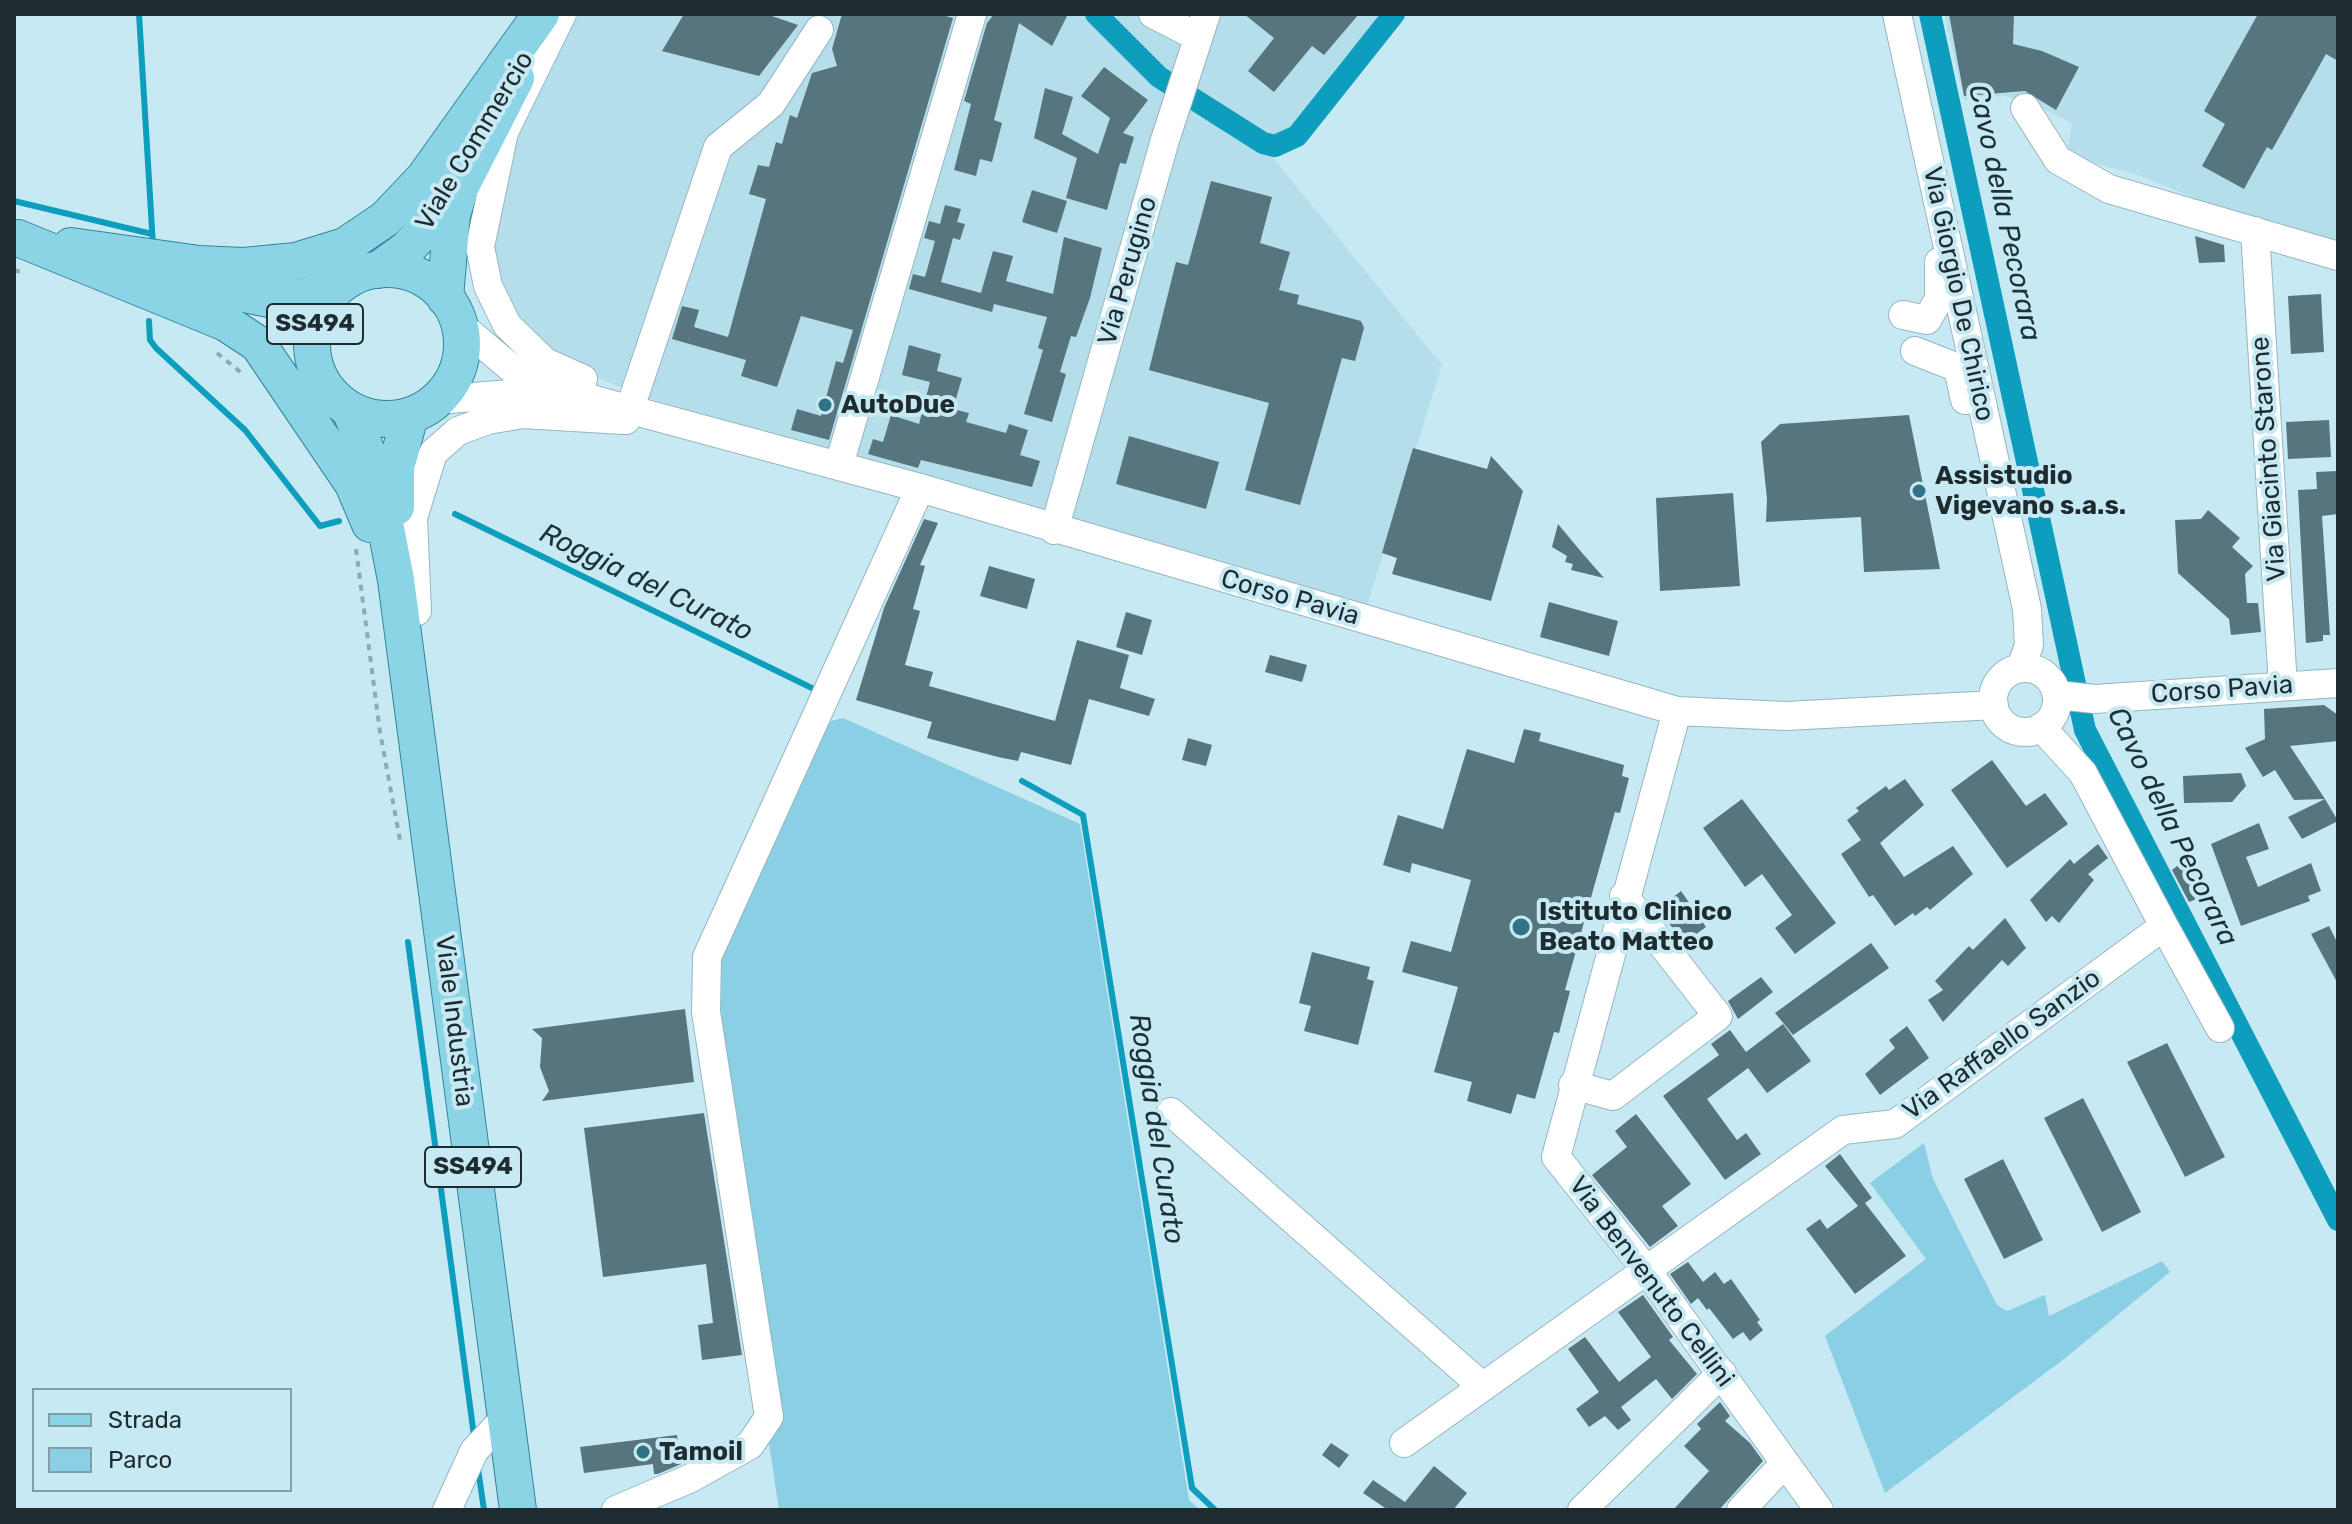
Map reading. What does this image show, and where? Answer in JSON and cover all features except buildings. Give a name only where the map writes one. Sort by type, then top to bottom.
[{"type":"main road","points":[[15,248],[244,266],[296,261],[345,246],[385,219],[424,178],[543,23]]},
{"type":"main road","name":"Viale Commercio","points":[[378,270],[419,236],[543,23]]},
{"type":"main road","name":"Viale Commercio","points":[[452,311],[452,215],[461,186],[543,23]]},
{"type":"main road","points":[[15,248],[268,299],[302,297],[342,284]]},
{"type":"main road","points":[[15,248],[226,323],[258,344],[285,380],[353,484],[368,514],[376,550],[415,836]]},
{"type":"main road","name":"SS494","points":[[350,410],[333,397],[320,379],[312,348],[317,317],[327,298],[342,284],[378,270],[403,271],[427,281],[452,311],[459,365],[450,384],[423,408]]},
{"type":"main road","points":[[152,275],[261,318],[295,345],[320,379]]},
{"type":"main road","points":[[350,410],[390,419],[423,408]]},
{"type":"main road","name":"Viale Industria","points":[[423,408],[396,467],[396,580],[415,836],[518,1510]]},
{"type":"main road","name":"Viale Industria","points":[[350,410],[375,472],[396,580]]},
{"type":"street","points":[[562,14],[504,132],[487,202],[480,247],[482,267],[495,304],[507,325],[525,345],[545,362],[629,411]]},
{"type":"street","points":[[839,465],[972,14]]},
{"type":"street","points":[[1153,14],[1202,26]]},
{"type":"street","name":"Via Giorgio De Chirico","points":[[1897,14],[2027,609],[2029,645],[2021,668]]},
{"type":"street","name":"Via Perugino","points":[[1054,530],[1202,26]]},
{"type":"street","points":[[629,411],[718,147],[771,104],[819,30]]},
{"type":"street","points":[[2025,108],[2058,160],[2109,189],[2338,256]]},
{"type":"street","name":"Via Giacinto Starone","points":[[2255,231],[2283,686]]},
{"type":"street","points":[[1944,234],[1936,273],[1939,299],[1915,317],[1964,326]]},
{"type":"street","points":[[452,311],[517,373],[629,411]]},
{"type":"street","points":[[1964,326],[1921,353],[1958,368],[1967,409],[1987,431]]},
{"type":"street","points":[[423,408],[510,394],[598,401]]},
{"type":"street","points":[[415,836],[428,710],[413,580],[413,518],[433,453],[458,431],[488,420],[523,414],[629,411]]},
{"type":"street","name":"Corso Pavia","points":[[629,411],[920,488],[1054,530],[1677,711],[1786,716],[1994,705]]},
{"type":"street","points":[[616,1510],[691,1478],[750,1445],[769,1417],[706,1012],[707,957],[920,488]]},
{"type":"street","points":[[2021,668],[2034,668],[2045,674],[2058,695],[2051,719],[2030,732],[2006,726],[1994,705],[1992,693],[1999,681],[2021,668]]},
{"type":"street","name":"Corso Pavia","points":[[2058,695],[2095,699],[2283,686],[2334,689]]},
{"type":"street","name":"Via Benvenuto Cellini","points":[[1677,711],[1624,896],[1556,1157],[1647,1271],[1819,1510]]},
{"type":"street","points":[[2041,727],[2083,773],[2220,1028]]},
{"type":"street","points":[[1573,1085],[1613,1096],[1718,1016],[1624,896]]},
{"type":"street","name":"Via Raffaello Sanzio","points":[[1404,1443],[1843,1130],[1895,1124],[2164,926]]},
{"type":"street","points":[[1171,1112],[1483,1387]]},
{"type":"street","points":[[1582,1510],[1722,1373]]},
{"type":"street","points":[[447,1510],[474,1451],[506,1417]]},
{"type":"street","points":[[1741,1510],[1785,1463]]},
{"type":"path","points":[[15,248],[29,275]]},
{"type":"path","points":[[212,349],[250,380]]},
{"type":"path","points":[[353,538],[360,565],[392,806],[415,836]]},
{"type":"shaded area","points":[[579,14],[1383,14],[1274,159],[1442,365],[1367,605],[657,401],[595,377],[547,352],[509,313],[489,251],[515,129]]},
{"type":"shaded area","points":[[1944,14],[2338,14],[2338,249],[2258,224],[2138,175],[2067,156],[2072,123],[2033,104],[2005,96],[1964,100]]},
{"type":"green space","points":[[843,718],[1080,824],[1189,1500],[1200,1510],[779,1510],[769,1443],[777,1428],[781,1400],[717,1006],[718,969],[723,943],[823,728],[831,721]]},
{"type":"green space","points":[[1924,1143],[1933,1179],[1997,1305],[2007,1311],[2045,1295],[2049,1316],[2162,1261],[2170,1272],[2064,1359],[1885,1493],[1825,1336],[1926,1259],[1870,1183]]},
{"type":"waterway","name":"Roggia del Curato","points":[[139,14],[153,246]]},
{"type":"waterway","points":[[1096,14],[1159,77],[1263,143],[1275,146],[1297,136],[1394,14]]},
{"type":"waterway","name":"Cavo della Pecorara","points":[[1930,14],[2085,730],[2338,1220]]},
{"type":"waterway","points":[[14,201],[152,234]]},
{"type":"waterway","name":"Roggia del Curato","points":[[149,321],[150,340],[156,348],[245,430],[320,526],[339,521]]},
{"type":"waterway","name":"Roggia del Curato","points":[[455,514],[818,691]]},
{"type":"waterway","name":"Roggia del Curato","points":[[1022,781],[1083,815],[1192,1488],[1215,1510]]},
{"type":"waterway","points":[[408,942],[474,1436]]},
{"type":"waterway","points":[[478,1469],[484,1510]]},
{"type":"place","name":"AutoDue","points":[[825,405]]},
{"type":"place","name":"Assistudio Vigevano s.a.s.","points":[[1919,491]]},
{"type":"place","name":"Istituto Clinico Beato Matteo","points":[[1521,927]]},
{"type":"place","name":"Tamoil","points":[[643,1452]]}]
